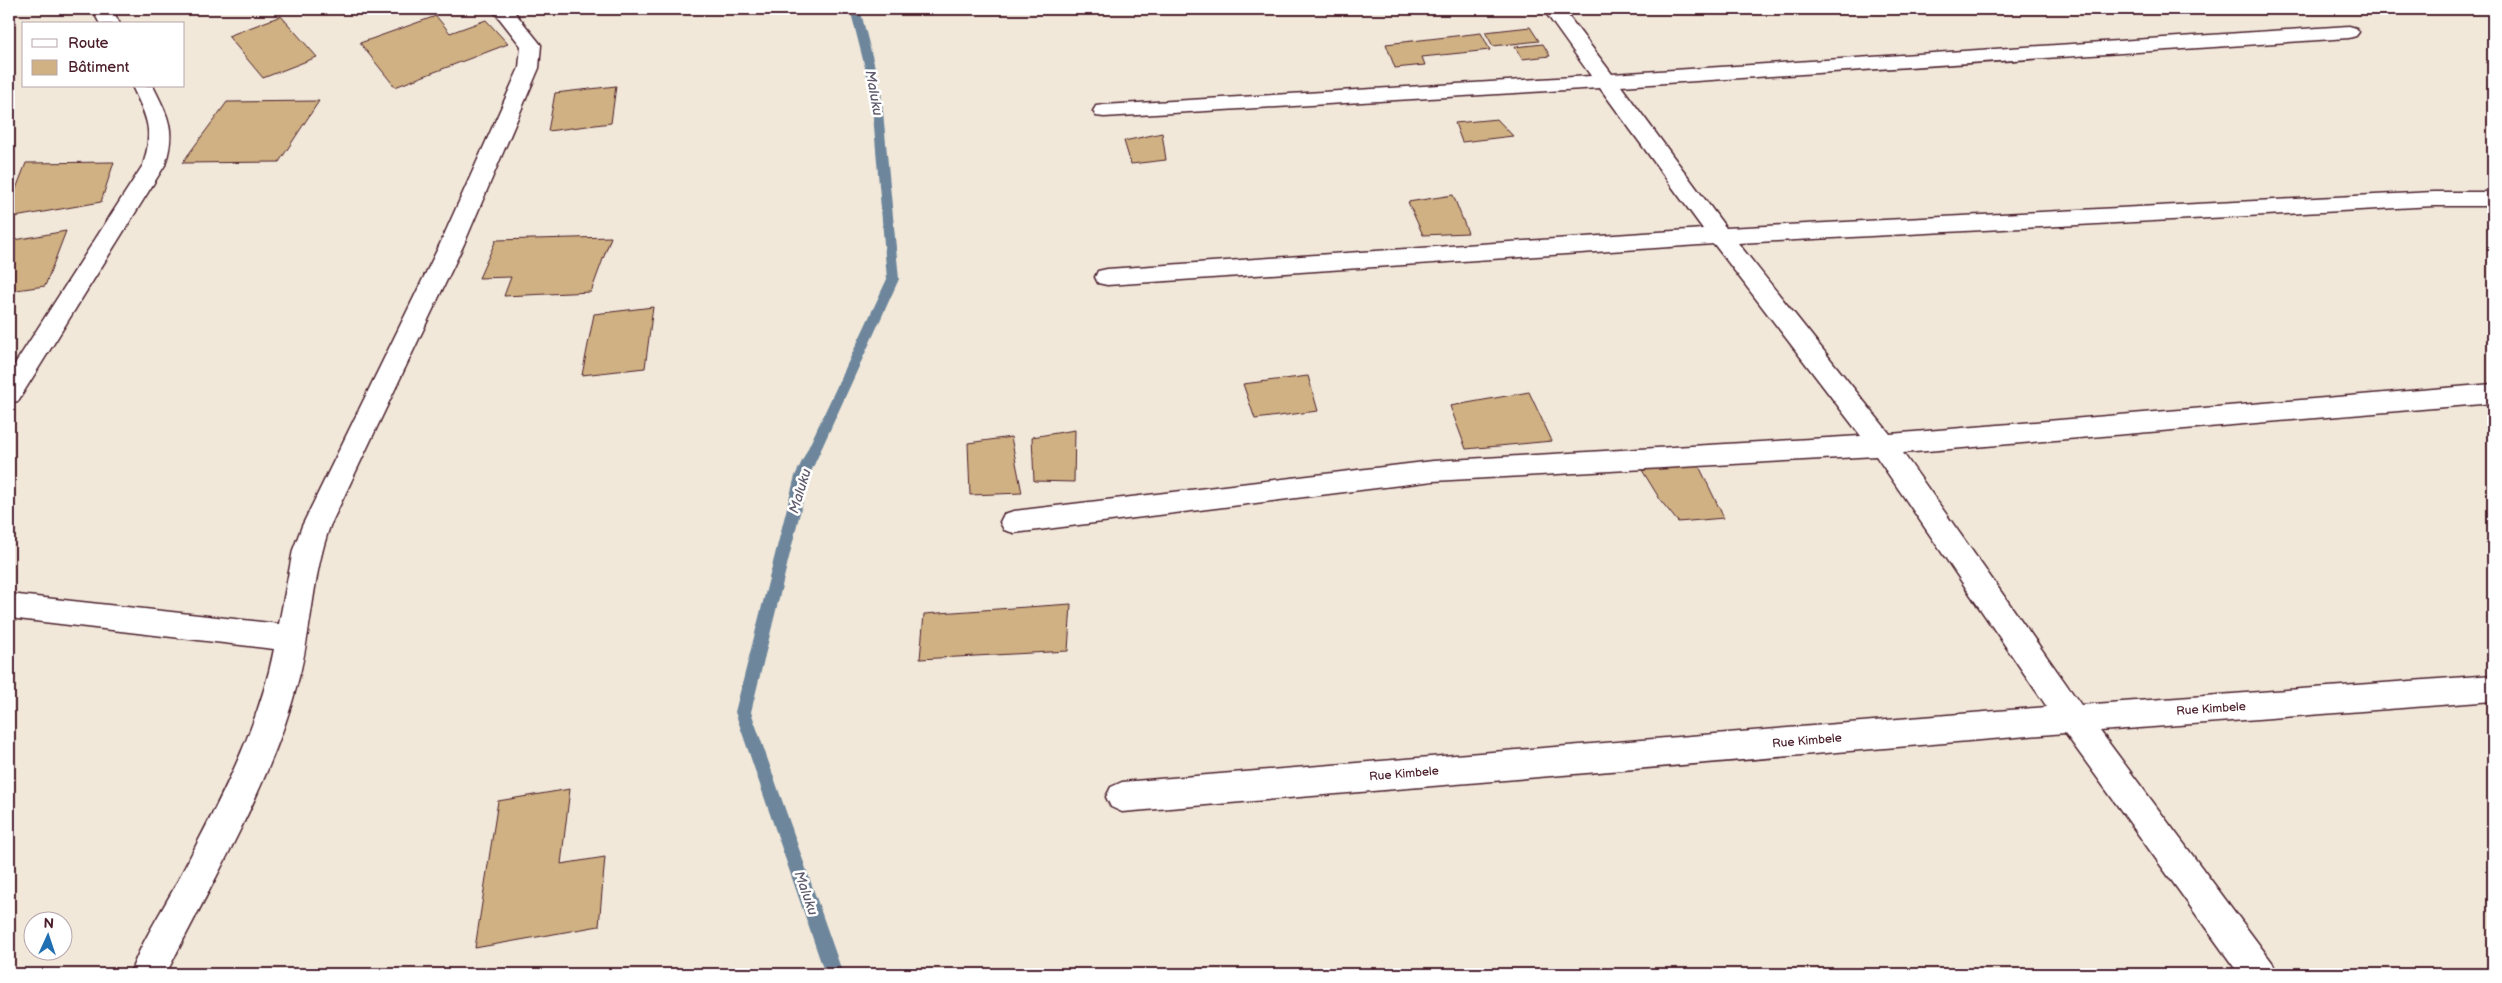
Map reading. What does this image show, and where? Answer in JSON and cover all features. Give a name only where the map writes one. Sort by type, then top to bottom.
[{"type":"street","points":[[102,9],[109,22]]},
{"type":"street","points":[[147,974],[239,796],[265,734],[282,681],[306,550],[316,526],[452,244],[529,68],[531,45],[502,9]]},
{"type":"street","points":[[1553,9],[1720,236],[1883,445],[2073,719],[2260,974]]},
{"type":"street","points":[[1104,111],[1605,81],[2349,32]]},
{"type":"street","points":[[9,394],[154,164],[160,146],[162,125],[143,88]]},
{"type":"street","points":[[1107,277],[1720,236],[2434,198],[2493,199]]},
{"type":"street","points":[[1014,522],[1433,471],[1883,445],[2493,394]]},
{"type":"street","points":[[9,606],[289,638]]},
{"type":"street","name":"Rue Kimbele","points":[[1122,797],[2073,719],[2493,688]]},
{"type":"building","points":[[281,16],[317,57],[263,78],[228,36]]},
{"type":"building","points":[[436,16],[450,33],[486,20],[508,44],[395,87],[360,43]]},
{"type":"building","points":[[1530,27],[1539,41],[1493,46],[1485,32]]},
{"type":"building","points":[[1481,33],[1490,50],[1422,57],[1425,65],[1395,68],[1386,44]]},
{"type":"building","points":[[1543,44],[1550,56],[1522,59],[1515,47]]},
{"type":"building","points":[[616,86],[611,123],[548,131],[555,93]]},
{"type":"building","points":[[319,101],[279,162],[182,163],[227,102]]},
{"type":"building","points":[[1497,119],[1513,136],[1462,142],[1455,123]]},
{"type":"building","points":[[1162,133],[1166,160],[1131,164],[1124,141]]},
{"type":"building","points":[[114,162],[101,202],[9,218],[9,207],[26,163]]},
{"type":"building","points":[[1453,195],[1468,233],[1423,235],[1408,202]]},
{"type":"building","points":[[66,231],[45,286],[9,291],[9,241]]},
{"type":"building","points":[[611,237],[591,292],[504,296],[511,277],[479,278],[496,240]]},
{"type":"building","points":[[653,307],[645,368],[582,375],[594,314]]},
{"type":"building","points":[[1308,376],[1318,411],[1255,419],[1243,384]]},
{"type":"building","points":[[1529,392],[1552,441],[1466,449],[1450,406]]},
{"type":"building","points":[[1075,430],[1074,482],[1034,481],[1032,437]]},
{"type":"building","points":[[1011,437],[1022,493],[970,495],[968,443]]},
{"type":"building","points":[[1698,464],[1724,518],[1678,522],[1661,501],[1642,470]]},
{"type":"building","points":[[1071,604],[1068,651],[920,659],[924,614]]},
{"type":"building","points":[[570,789],[561,864],[605,857],[599,926],[475,948],[498,801]]},
{"type":"waterway","name":"Maluku","points":[[834,974],[743,712],[802,476],[893,279],[876,91],[855,9]]}]
